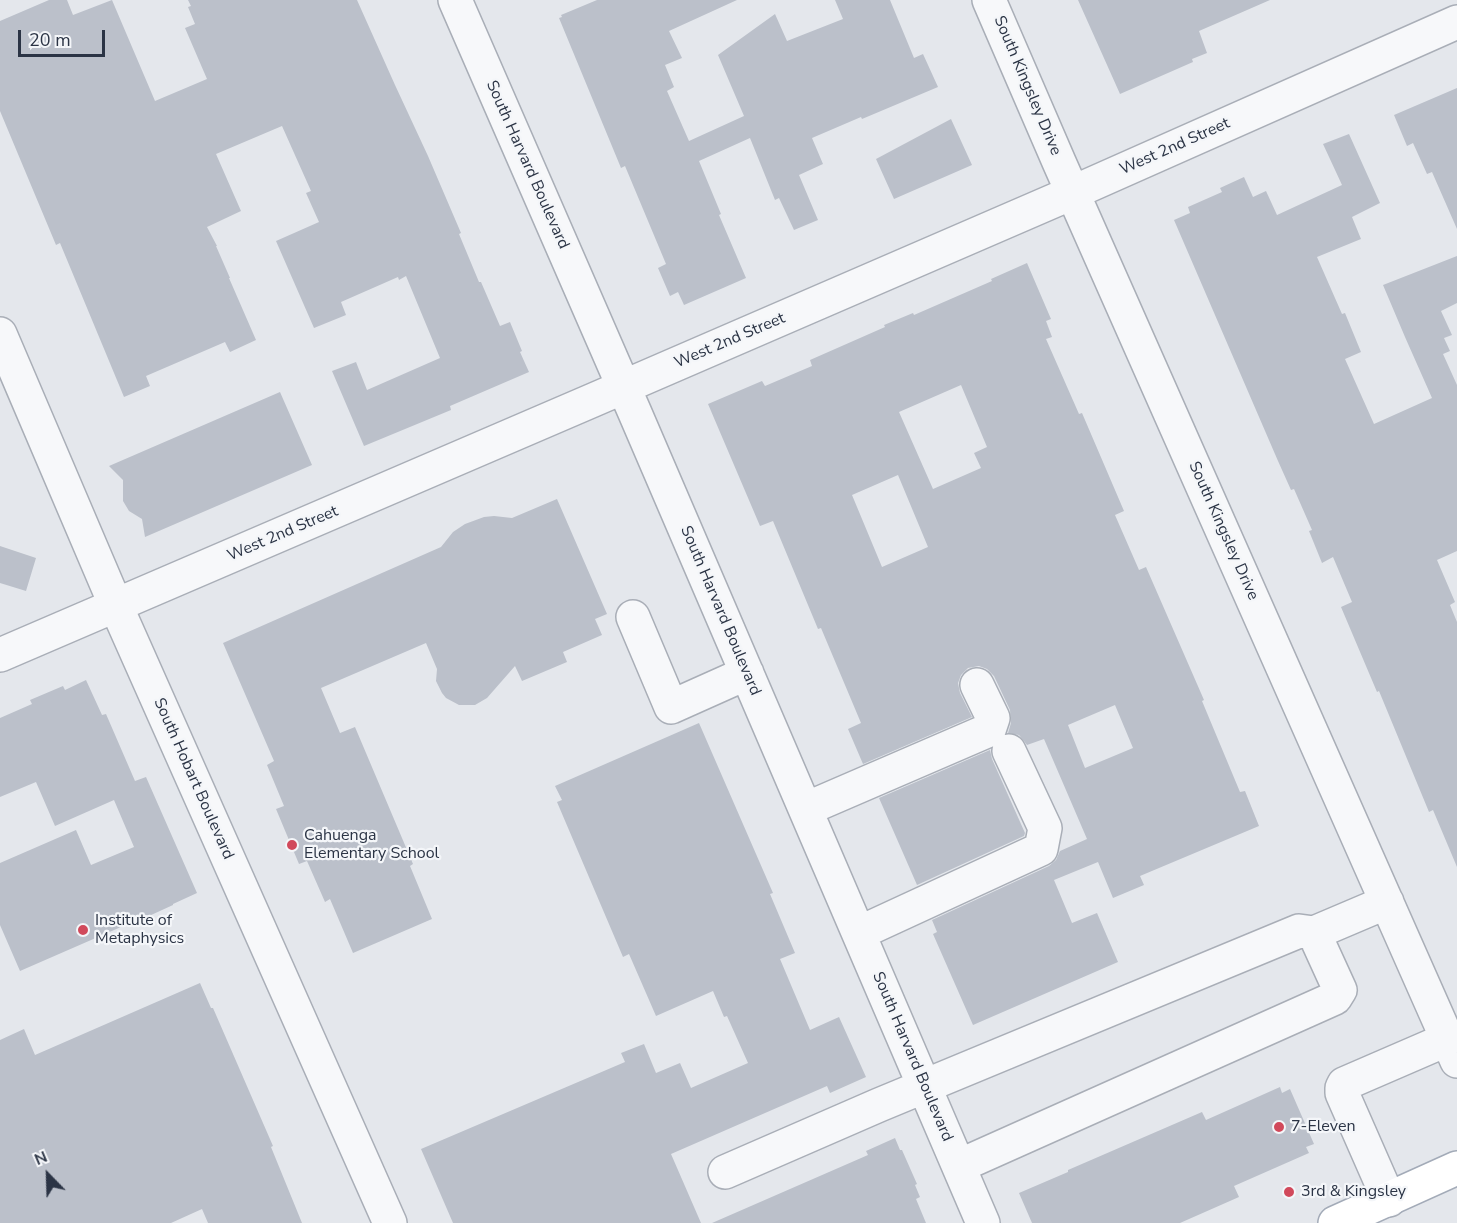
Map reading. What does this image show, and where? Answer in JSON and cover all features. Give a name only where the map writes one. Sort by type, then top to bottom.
[{"type":"main road","points":[[1335,1223],[1457,1168]]},
{"type":"street","name":"South Harvard Boulevard","points":[[455,0],[925,1087],[981,1156],[983,1223]]},
{"type":"street","name":"South Kingsley Drive","points":[[989,0],[1452,1050]]},
{"type":"street","name":"West 2nd Street","points":[[0,655],[1074,192],[1457,22]]},
{"type":"street","name":"South Hobart Boulevard","points":[[0,334],[384,1221]]},
{"type":"street","points":[[633,617],[671,707],[747,672]]},
{"type":"street","points":[[806,809],[989,730],[993,718],[977,685]]},
{"type":"street","points":[[859,933],[1041,849],[1045,828],[1009,751]]},
{"type":"street","points":[[725,1172],[1299,931],[1314,933],[1388,902]]},
{"type":"street","points":[[981,1156],[1335,998],[1340,990],[1314,933]]},
{"type":"street","points":[[1389,1200],[1342,1093],[1342,1088],[1344,1084],[1452,1050]]},
{"type":"building","points":[[49,0],[67,0],[73,15],[112,0],[155,101],[207,79],[185,28],[195,24],[188,7],[191,6],[188,0],[357,0],[428,156],[479,282],[481,282],[500,326],[510,322],[529,372],[450,406],[451,410],[364,446],[332,371],[356,362],[367,390],[440,358],[406,276],[399,280],[398,277],[341,302],[346,315],[314,328],[276,241],[319,222],[306,193],[311,191],[282,126],[216,154],[241,211],[207,227],[256,340],[230,352],[225,342],[146,376],[150,386],[124,397],[60,243],[56,245],[0,111],[0,21]]},
{"type":"building","points":[[597,0],[737,0],[669,31],[682,58],[665,65],[674,87],[667,91],[689,141],[744,116],[718,55],[775,14],[787,41],[843,19],[835,0],[890,0],[914,58],[923,54],[938,87],[812,138],[823,164],[799,175],[818,220],[794,230],[779,198],[775,200],[750,138],[699,161],[746,278],[684,305],[678,292],[670,296],[658,268],[666,264],[625,166],[621,168],[559,18],[562,17],[561,15]]},
{"type":"building","points":[[1078,0],[1270,0],[1199,31],[1207,53],[1192,59],[1193,62],[1120,94]]},
{"type":"building","points":[[1457,88],[1457,229],[1432,172],[1427,174],[1413,143],[1407,146],[1394,115]]},
{"type":"building","points":[[951,119],[972,165],[894,199],[876,159]]},
{"type":"building","points":[[1349,134],[1380,203],[1352,217],[1361,239],[1317,257],[1342,314],[1345,313],[1361,352],[1345,359],[1374,424],[1432,398],[1383,285],[1457,256],[1457,303],[1441,311],[1452,335],[1444,338],[1450,351],[1443,354],[1457,385],[1457,551],[1437,560],[1455,602],[1450,605],[1457,622],[1457,867],[1433,810],[1429,812],[1341,607],[1352,602],[1333,557],[1322,563],[1309,531],[1312,530],[1294,489],[1291,490],[1278,461],[1174,220],[1190,213],[1188,207],[1222,192],[1220,188],[1244,177],[1253,197],[1266,191],[1277,215],[1342,185],[1323,144]]},
{"type":"building","points":[[1027,263],[1051,319],[1046,321],[1052,337],[1046,339],[1079,414],[1082,413],[1124,511],[1115,515],[1139,570],[1146,567],[1204,700],[1202,701],[1240,792],[1245,791],[1259,826],[1140,876],[1144,885],[1113,898],[1098,862],[1054,880],[1072,923],[1097,913],[1118,962],[973,1025],[933,934],[937,932],[932,920],[1049,866],[1056,860],[1060,851],[1087,839],[1044,739],[1027,745],[1019,735],[1008,733],[1011,723],[1010,710],[994,676],[987,669],[979,666],[968,668],[961,675],[958,683],[960,693],[972,717],[863,764],[848,729],[861,723],[821,628],[818,629],[773,521],[760,526],[708,404],[762,381],[765,386],[812,366],[810,360],[885,327],[884,325],[913,313],[914,315],[992,281],[991,279]],"holes":[[[961,385],[987,447],[974,453],[981,468],[933,489],[899,412]],[[898,475],[928,547],[882,567],[852,495]],[[1115,705],[1133,748],[1085,768],[1068,725]]]},
{"type":"building","points":[[280,392],[312,465],[145,537],[142,519],[129,511],[123,501],[123,480],[109,466]]},
{"type":"building","points":[[557,499],[607,614],[595,619],[602,635],[563,652],[567,662],[522,681],[515,666],[487,698],[475,705],[459,705],[442,693],[436,681],[437,669],[426,643],[321,688],[340,733],[355,727],[413,864],[410,866],[432,919],[353,953],[330,899],[325,902],[307,861],[299,864],[276,809],[284,806],[267,765],[274,761],[223,643],[441,547],[453,532],[465,524],[484,517],[512,518]]},
{"type":"building","points":[[0,546],[36,558],[26,591],[0,583]]},
{"type":"building","points":[[86,680],[102,715],[106,714],[135,781],[146,777],[197,893],[138,921],[20,971],[0,925],[0,863],[76,830],[91,865],[134,847],[114,800],[55,826],[36,782],[0,797],[0,718],[32,704],[30,700],[63,686],[65,690]]},
{"type":"building","points":[[699,723],[773,893],[770,894],[795,953],[780,959],[810,1030],[839,1017],[866,1077],[830,1093],[827,1086],[671,1154],[701,1223],[453,1223],[421,1149],[625,1062],[621,1053],[644,1044],[656,1073],[680,1063],[691,1088],[748,1063],[713,991],[656,1016],[629,954],[623,957],[557,802],[562,800],[555,786]]},
{"type":"building","points":[[990,750],[1025,833],[1024,836],[917,885],[879,798]]},
{"type":"building","points":[[200,983],[273,1146],[271,1147],[302,1223],[208,1223],[202,1209],[171,1223],[0,1223],[0,1040],[24,1029],[35,1055]]},
{"type":"building","points":[[1280,1087],[1282,1093],[1290,1089],[1314,1144],[1306,1147],[1309,1153],[1234,1186],[1239,1197],[1180,1223],[1032,1223],[1019,1193],[1202,1112],[1206,1120]]},
{"type":"building","points":[[895,1138],[917,1184],[915,1185],[920,1197],[916,1199],[926,1223],[712,1223],[868,1155],[866,1151]]},
{"type":"place","name":"Cahuenga Elementary School","points":[[292,845]]},
{"type":"place","name":"Institute of Metaphysics","points":[[83,930]]},
{"type":"place","name":"7-Eleven","points":[[1279,1127]]},
{"type":"place","name":"3rd & Kingsley","points":[[1289,1192]]}]
